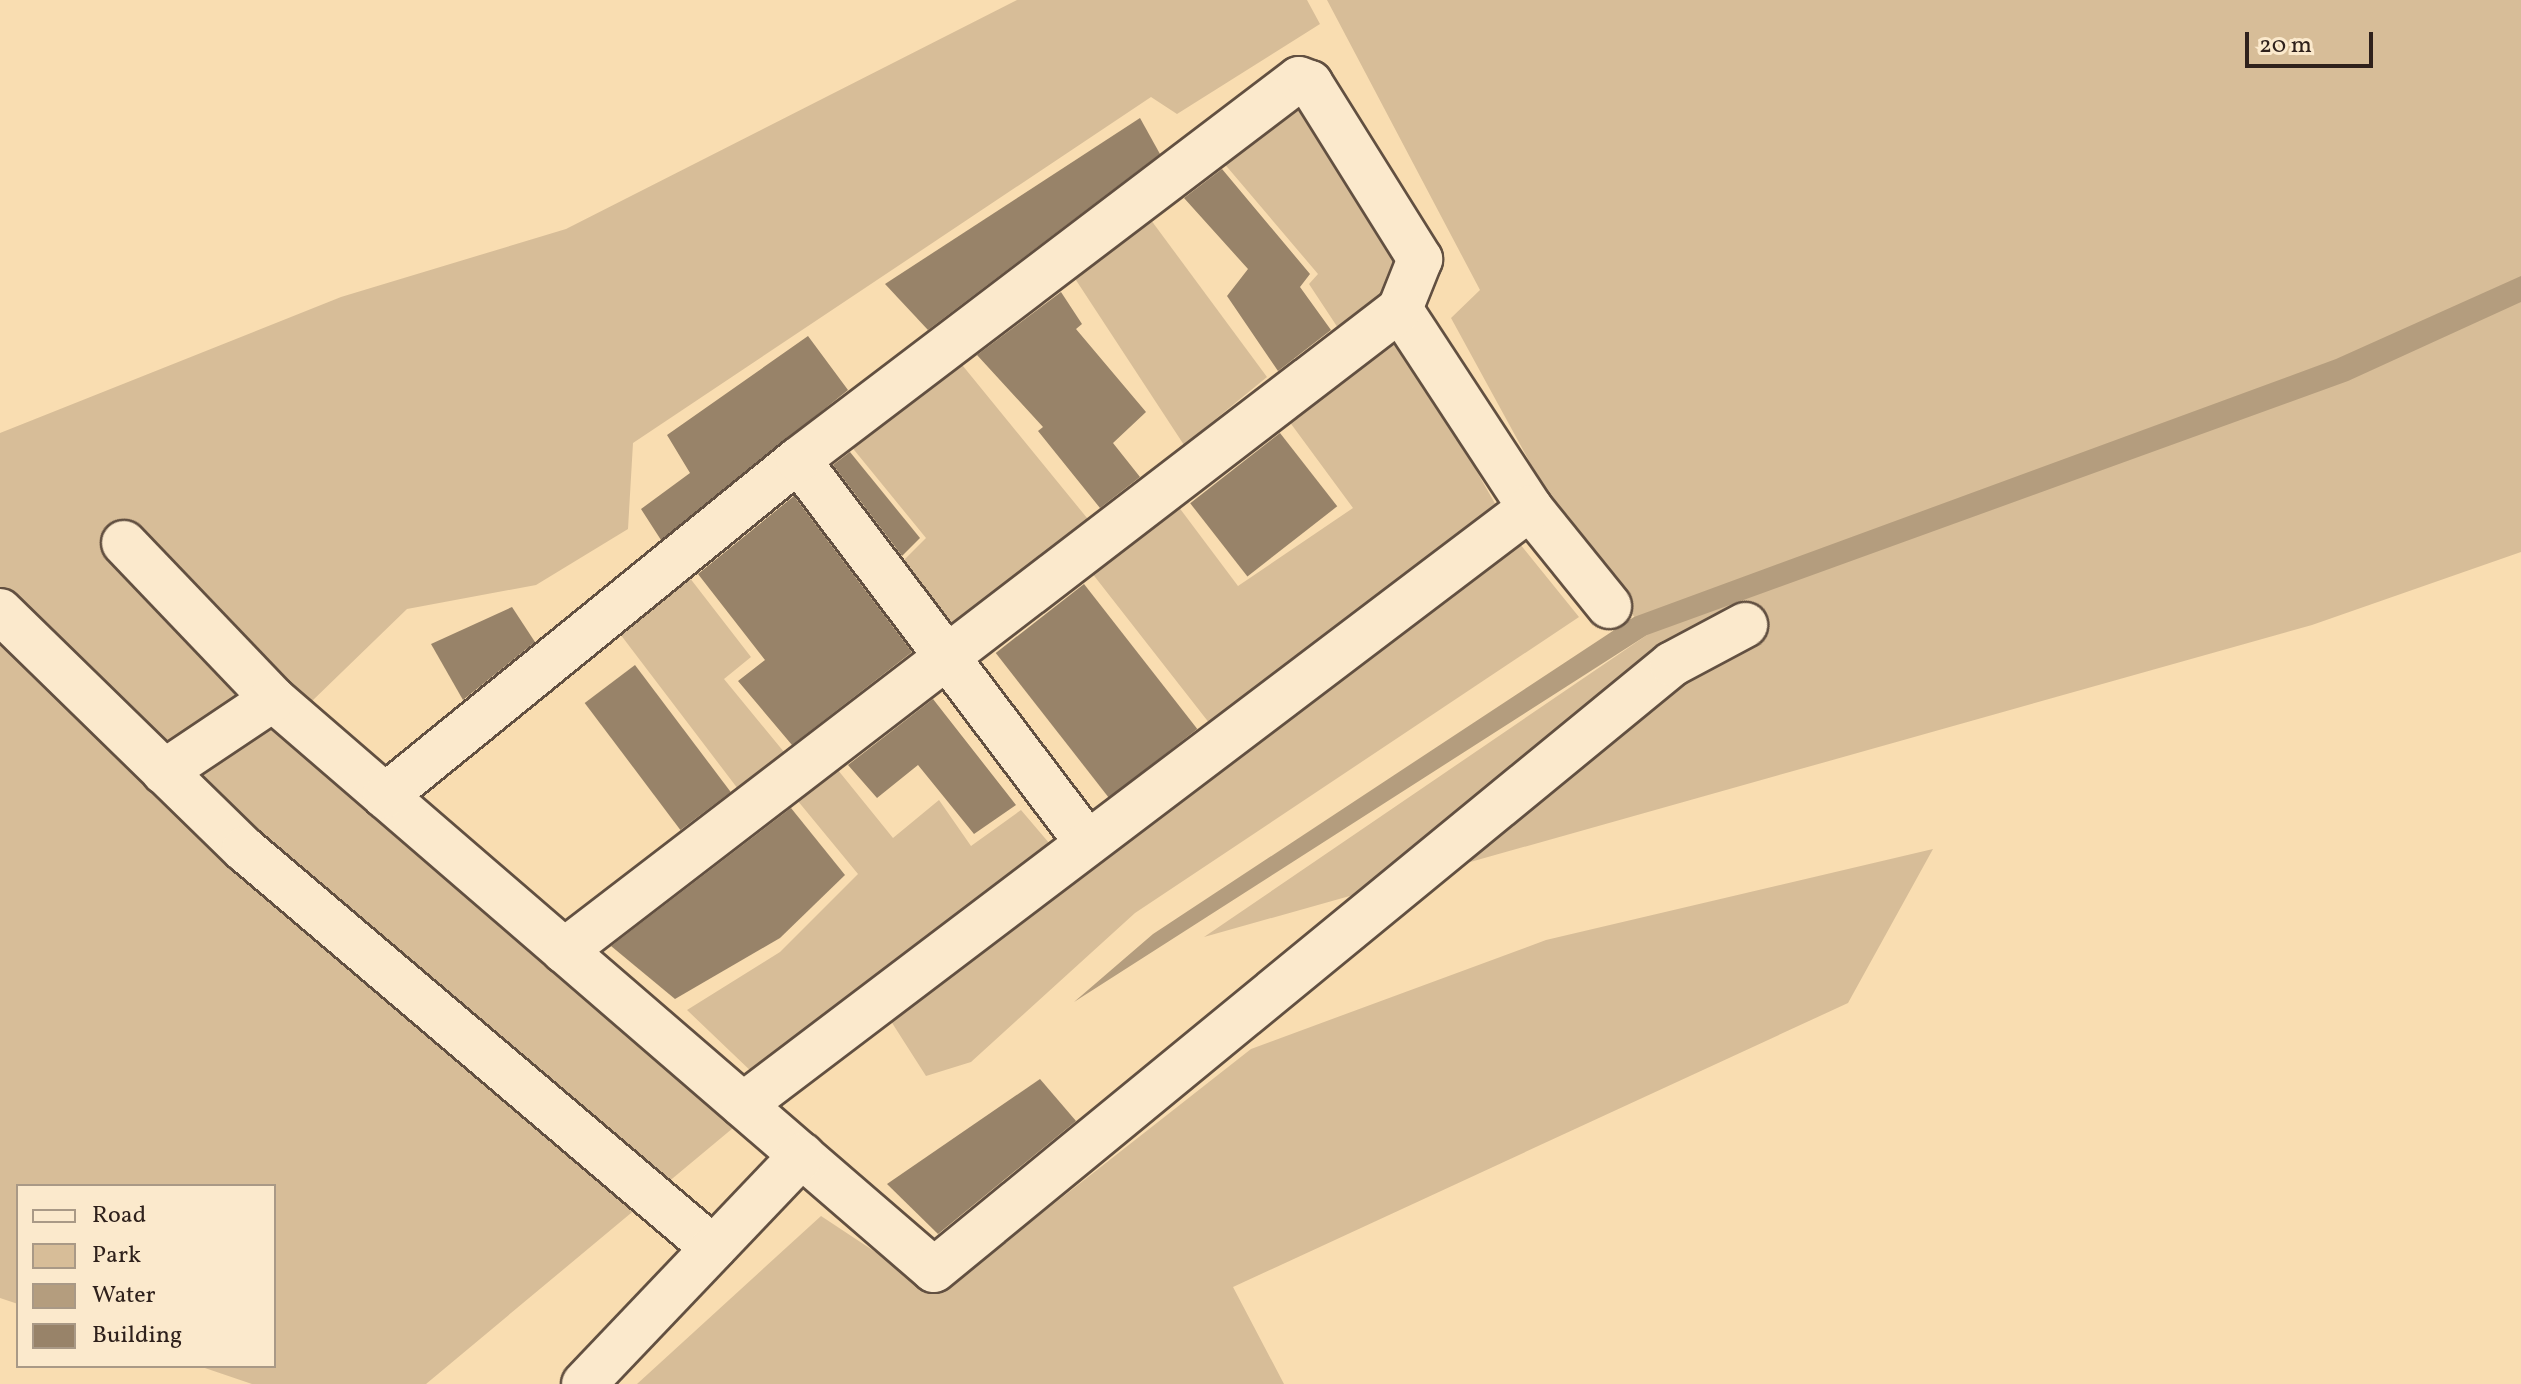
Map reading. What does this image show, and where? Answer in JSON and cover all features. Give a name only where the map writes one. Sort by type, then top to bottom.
[{"type":"street","points":[[385,796],[798,460],[1299,79],[1310,83],[1420,259],[1400,309],[564,951]]},
{"type":"street","points":[[1400,309],[1530,508],[1609,606]]},
{"type":"street","points":[[798,460],[945,660],[1087,842]]},
{"type":"street","points":[[743,1105],[1530,508]]},
{"type":"street","points":[[124,543],[273,699],[934,1270],[1672,664],[1745,625]]},
{"type":"street","points":[[0,611],[244,849],[713,1248]]},
{"type":"street","points":[[164,772],[273,699]]},
{"type":"street","points":[[584,1384],[802,1155]]},
{"type":"green space","points":[[1017,0],[1307,0],[1320,24],[1177,114],[1151,97],[633,443],[628,529],[536,585],[407,609],[279,733],[739,1123],[426,1384],[252,1384],[205,1368],[276,1368],[276,1184],[16,1184],[16,1303],[0,1298],[0,433],[341,297],[566,229]]},
{"type":"green space","points":[[1327,0],[2521,0],[2521,552],[2312,625],[1204,937],[1647,635],[1545,490],[1451,318],[1480,290]]},
{"type":"green space","points":[[1298,93],[1407,273],[1338,328],[1309,284],[1318,274],[1211,148]]},
{"type":"green space","points":[[1148,216],[1267,377],[1184,445],[1072,274]]},
{"type":"green space","points":[[1396,330],[1501,514],[1210,724],[1088,568],[1175,502],[1238,586],[1353,508],[1286,417]]},
{"type":"green space","points":[[954,355],[1096,529],[949,642],[893,571],[926,538],[846,440]]},
{"type":"green space","points":[[1516,539],[1579,617],[1135,913],[971,1062],[926,1076],[887,1015]]},
{"type":"green space","points":[[686,573],[751,657],[724,679],[784,752],[738,789],[614,626]]},
{"type":"green space","points":[[829,759],[893,838],[939,800],[971,846],[1021,810],[1055,850],[755,1075],[687,1010],[780,952],[858,874],[788,789]]},
{"type":"green space","points":[[1933,849],[1848,1003],[1233,1287],[1284,1384],[637,1384],[821,1216],[939,1294],[1251,1049],[1546,940]]},
{"type":"water","points":[[2521,276],[2521,302],[2348,381],[1647,635],[1074,1002],[1153,934],[1634,617],[2336,359]]},
{"type":"building","points":[[1140,118],[1160,154],[928,330],[885,284]]},
{"type":"building","points":[[1222,169],[1310,274],[1300,287],[1331,330],[1278,371],[1227,296],[1248,269],[1184,198]]},
{"type":"building","points":[[1061,292],[1082,324],[1076,329],[1146,412],[1113,443],[1140,477],[1100,508],[1038,431],[1043,427],[977,355]]},
{"type":"building","points":[[808,336],[848,390],[661,540],[641,509],[690,473],[667,435]]},
{"type":"building","points":[[1280,433],[1337,506],[1247,576],[1190,503]]},
{"type":"building","points":[[850,452],[920,538],[902,556],[833,465]]},
{"type":"building","points":[[794,496],[912,652],[792,745],[738,681],[765,660],[698,574]]},
{"type":"building","points":[[1084,584],[1197,729],[1109,798],[996,653]]},
{"type":"building","points":[[512,607],[535,642],[463,700],[431,644]]},
{"type":"building","points":[[635,665],[731,792],[680,830],[585,703]]},
{"type":"building","points":[[933,699],[1016,805],[974,834],[918,765],[877,798],[848,765]]},
{"type":"building","points":[[791,808],[845,875],[780,938],[675,999],[611,946]]},
{"type":"building","points":[[1040,1079],[1076,1121],[938,1234],[887,1184]]}]
